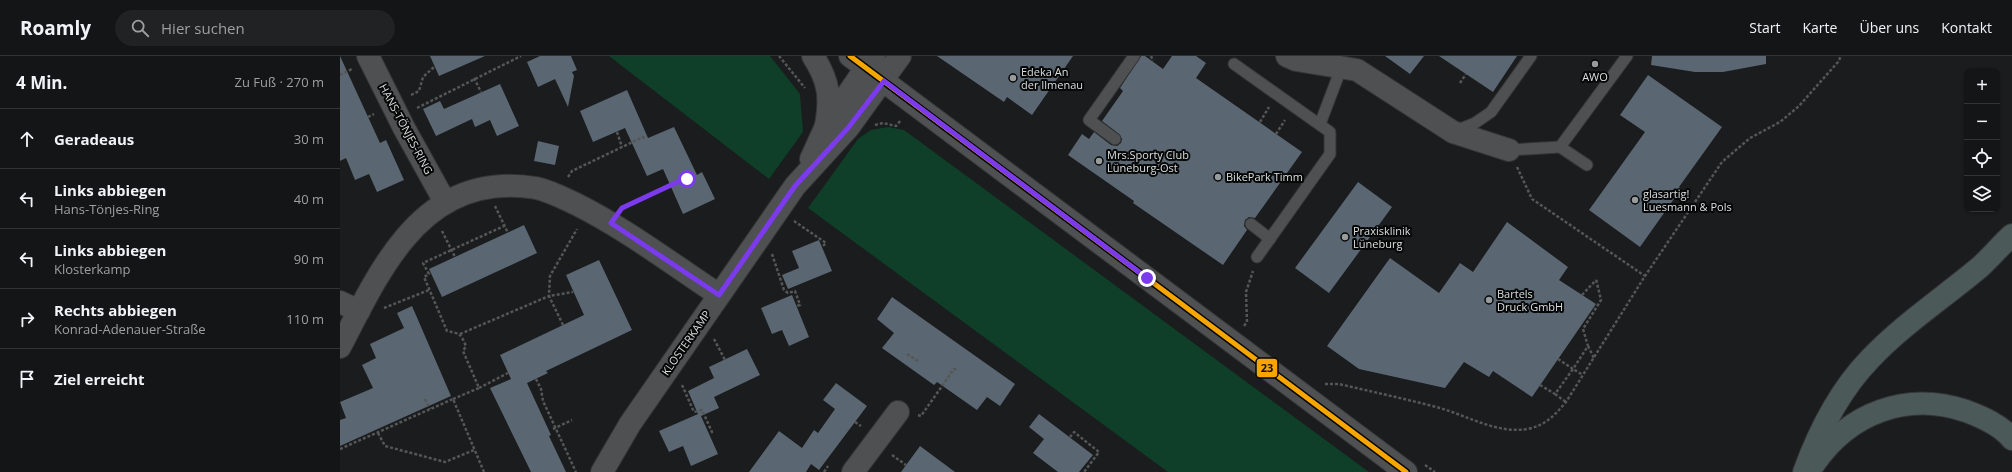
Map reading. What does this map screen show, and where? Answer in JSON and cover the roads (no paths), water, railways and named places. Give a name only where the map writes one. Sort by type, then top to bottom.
[{"type":"highway","points":[[1804,472],[1816,439],[1830,412],[1869,360],[1897,333],[1981,266],[2012,235]]},
{"type":"highway","points":[[1809,472],[1826,447],[1849,426],[1880,411],[1912,402],[1951,406],[1984,418],[2012,439]]},
{"type":"street","name":"HANS-TÖNJES-RING","points":[[368,56],[396,111],[439,206]]},
{"type":"street","name":"KLOSTERKAMP","points":[[813,56],[821,68],[828,88],[829,105],[826,126]]},
{"type":"street","name":"KLOSTERKAMP","points":[[604,471],[630,424],[764,231],[801,180],[848,128],[884,81],[900,56]]},
{"type":"street","points":[[1287,56],[1296,60],[1342,66],[1357,70],[1366,74],[1453,132],[1509,150]]},
{"type":"street","name":"KLOSTERKAMP","points":[[801,180],[826,126],[863,60]]},
{"type":"street","points":[[863,60],[884,81],[1406,472]]},
{"type":"street","points":[[340,347],[350,307],[387,263],[405,238],[439,206],[466,192],[487,187],[513,186],[538,188],[558,195],[611,223],[719,295]]},
{"type":"street","points":[[853,472],[898,412]]},
{"type":"lane","points":[[1115,139],[1090,120],[1134,56]]},
{"type":"lane","points":[[1453,132],[1475,123],[1491,112],[1531,56]]},
{"type":"lane","points":[[1560,147],[1627,56]]},
{"type":"lane","points":[[1234,64],[1330,132],[1330,154],[1257,257]]},
{"type":"lane","points":[[1320,124],[1342,66]]},
{"type":"lane","points":[[1509,150],[1560,147],[1586,165]]},
{"type":"lane","points":[[1251,224],[1270,239]]},
{"type":"place","name":"AWO","points":[[1595,64]]},
{"type":"place","name":"Edeka An der Ilmenau","points":[[1013,78]]},
{"type":"place","name":"Mrs.Sporty Club Lüneburg-Ost","points":[[1099,161]]},
{"type":"place","name":"BikePark Timm","points":[[1218,177]]},
{"type":"place","name":"glasartig! Luesmann & Pols","points":[[1635,200]]},
{"type":"place","name":"Praxisklinik Lüneburg","points":[[1345,237]]},
{"type":"place","name":"Bartels Druck GmbH","points":[[1489,300]]}]
